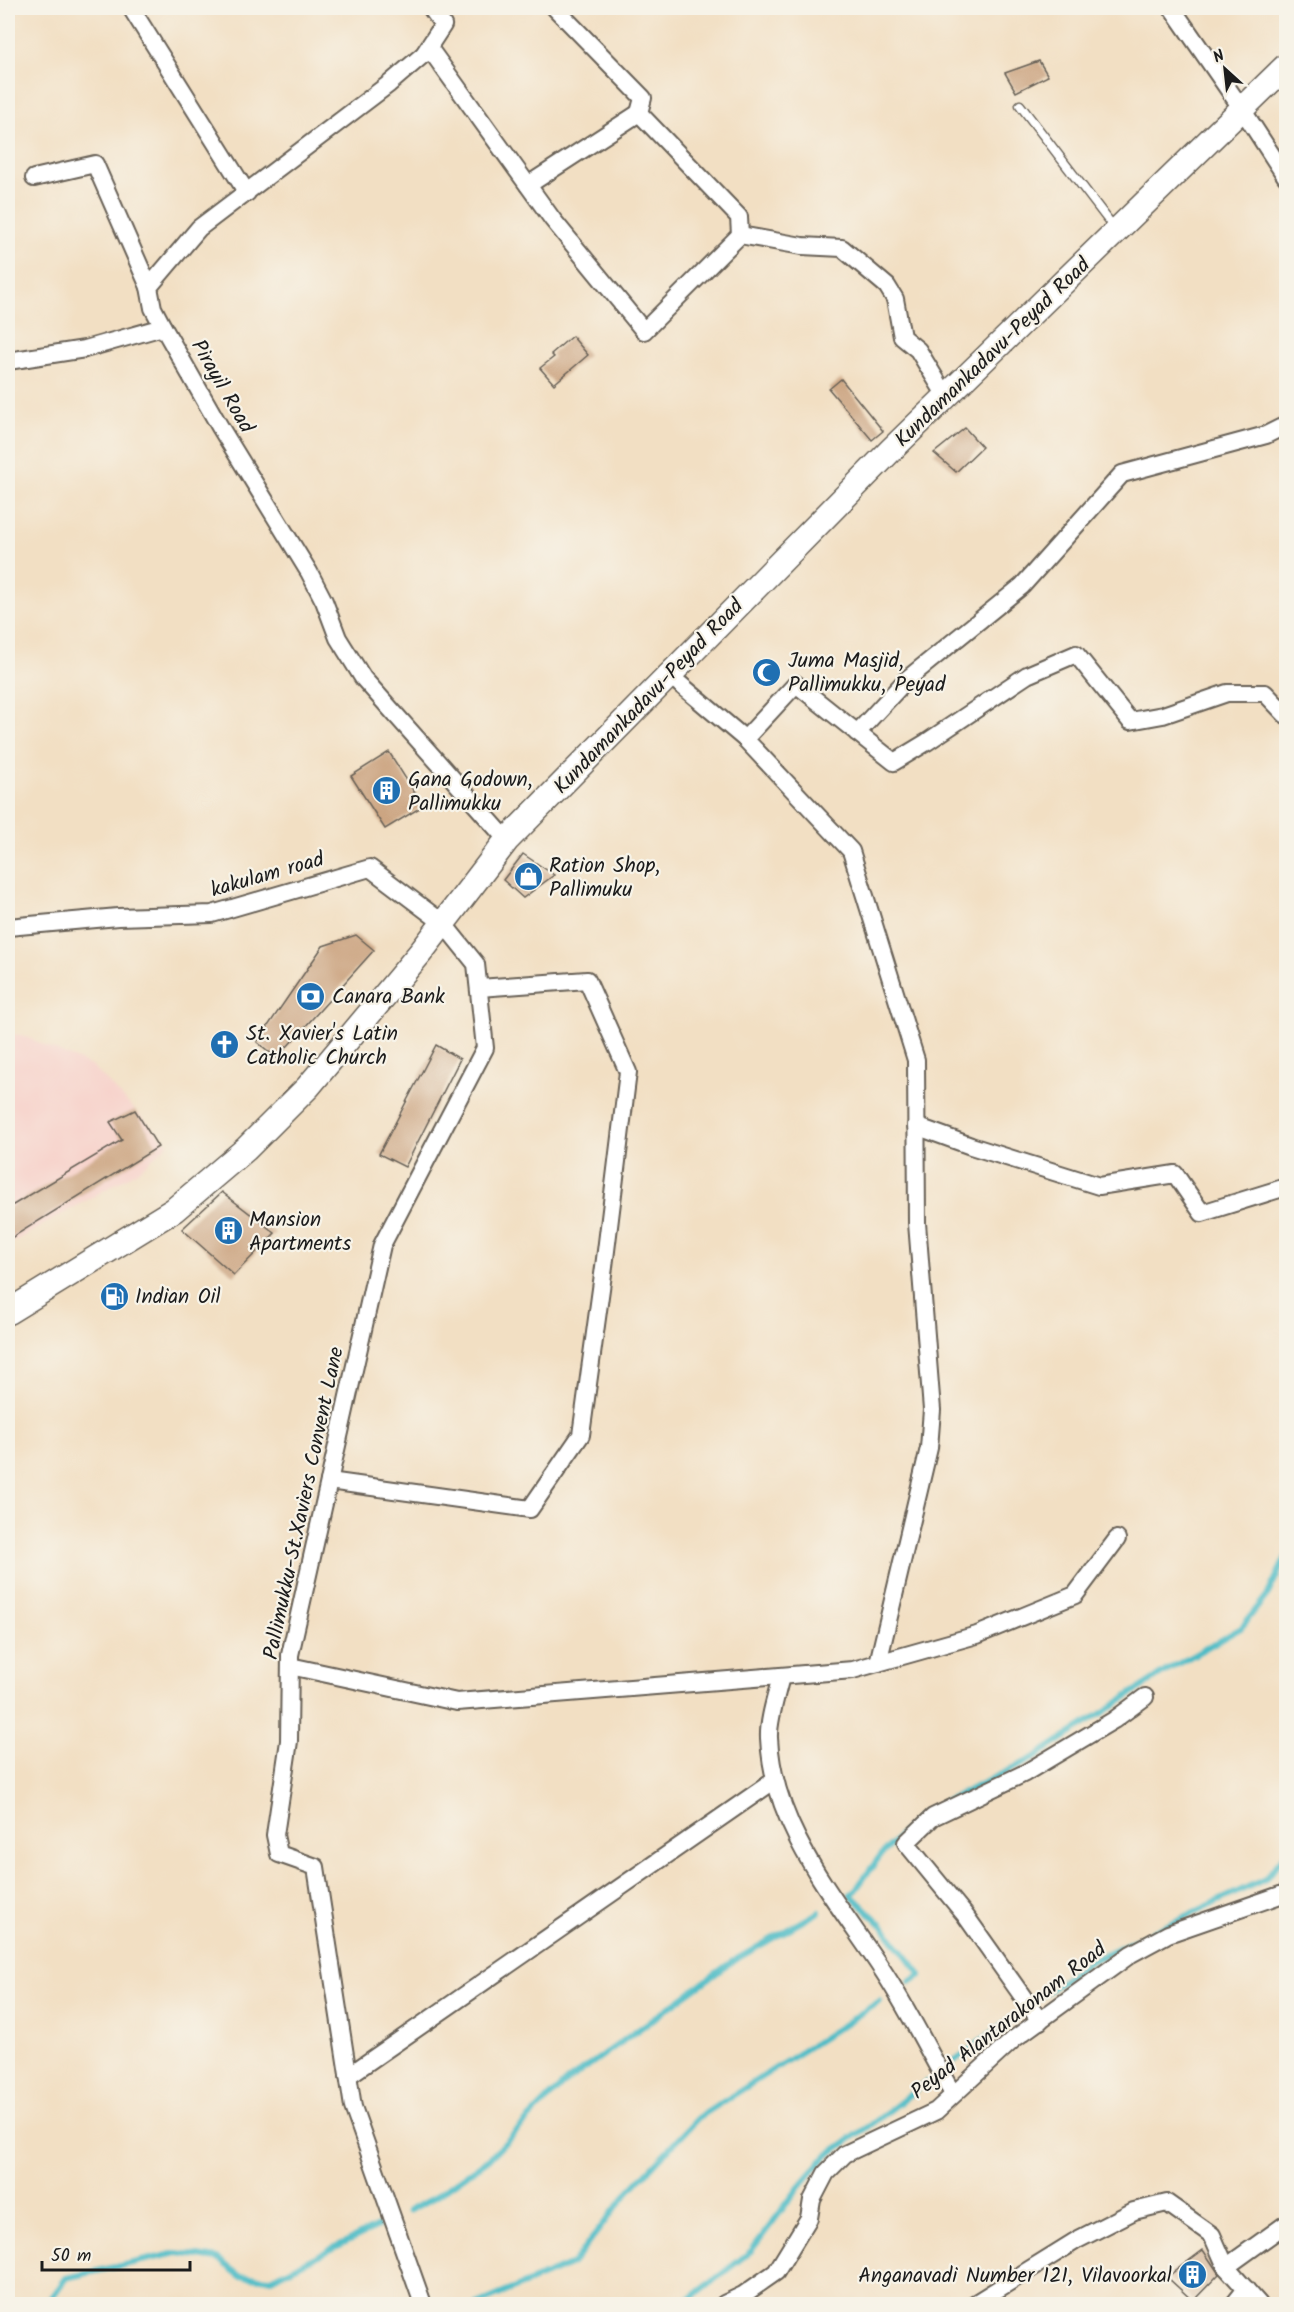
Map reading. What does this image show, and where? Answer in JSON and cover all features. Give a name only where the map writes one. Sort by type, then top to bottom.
[{"type":"main road","name":"Kundamankadavu-Peyad Road","points":[[8,1312],[174,1210],[246,1149],[308,1087],[421,952],[507,840],[668,674],[946,396],[1287,66]]},
{"type":"street","points":[[149,287],[199,228],[389,84],[424,54],[442,25],[431,8]]},
{"type":"street","points":[[528,185],[639,114],[643,98],[555,8]]},
{"type":"street","points":[[1172,8],[1287,177]]},
{"type":"street","points":[[137,11],[247,193]]},
{"type":"street","points":[[424,54],[432,52],[553,220],[644,331],[740,235],[739,217],[639,114]]},
{"type":"street","name":"Pirayil Road","points":[[34,178],[95,164],[149,287],[153,308],[220,427],[309,572],[324,601],[338,638],[363,678],[507,840]]},
{"type":"street","points":[[740,235],[802,246],[842,248],[887,286],[895,299],[902,337],[918,350],[946,396]]},
{"type":"street","points":[[8,361],[85,349],[163,327]]},
{"type":"street","points":[[857,733],[906,680],[1022,586],[1122,474],[1266,435],[1287,425]]},
{"type":"street","points":[[745,739],[796,684],[894,762],[1027,675],[1076,654],[1130,721],[1163,715],[1227,693],[1265,693],[1287,715]]},
{"type":"street","points":[[668,674],[745,739],[851,851],[916,1060],[916,1223],[932,1410],[929,1448],[878,1663]]},
{"type":"street","name":"kakulam road","points":[[8,927],[118,917],[212,914],[370,868],[442,923]]},
{"type":"street","name":"Pallimukku-St.Xaviers Convent Lane","points":[[423,2304],[353,2107],[316,1867],[279,1854],[275,1835],[289,1741],[290,1655],[382,1245],[485,1048],[476,964],[442,923]]},
{"type":"street","points":[[329,1481],[530,1509],[581,1435],[628,1072],[587,980],[479,988]]},
{"type":"street","points":[[916,1126],[971,1146],[1100,1186],[1175,1174],[1202,1213],[1287,1187]]},
{"type":"street","points":[[290,1666],[457,1702],[853,1670],[977,1635],[1076,1595],[1117,1539]]},
{"type":"street","points":[[781,1676],[768,1736],[775,1780],[787,1820],[835,1904],[882,1969],[953,2094]]},
{"type":"street","points":[[1040,2021],[965,1915],[906,1843],[933,1817],[1025,1773],[1113,1720],[1145,1697]]},
{"type":"street","points":[[348,2076],[775,1780]]},
{"type":"street","name":"Peyad Alantarakonam Road","points":[[724,2304],[743,2295],[776,2272],[809,2218],[812,2200],[826,2173],[845,2154],[936,2111],[1014,2039],[1131,1954],[1168,1934],[1287,1893]]},
{"type":"street","points":[[974,2304],[1077,2240],[1134,2211],[1167,2203],[1212,2235],[1226,2267],[1259,2304]]},
{"type":"street","points":[[1226,2267],[1287,2224]]},
{"type":"street","points":[[1234,2304],[1246,2289]]},
{"type":"lane","points":[[1020,105],[1116,231]]},
{"type":"shaded area","points":[[8,1034],[22,1035],[93,1067],[168,1144],[138,1171],[8,1245]]},
{"type":"building","points":[[1039,61],[1048,76],[1016,92],[1005,73]]},
{"type":"building","points":[[572,336],[588,355],[554,384],[540,368],[554,357],[551,354]]},
{"type":"building","points":[[841,379],[883,431],[872,440],[829,389]]},
{"type":"building","points":[[965,428],[982,447],[956,472],[934,453]]},
{"type":"building","name":"Gana Godown, Pallimukku","points":[[389,752],[423,806],[385,829],[351,776]]},
{"type":"building","name":"Ration Shop, Pallimuku","points":[[523,854],[554,875],[523,898],[503,880]]},
{"type":"building","name":"Canara Bank","points":[[356,935],[374,950],[277,1058],[257,1042],[323,946]]},
{"type":"building","points":[[436,1045],[460,1059],[405,1167],[379,1154]]},
{"type":"building","points":[[135,1110],[158,1147],[8,1240],[8,1208],[122,1140],[110,1122]]},
{"type":"building","name":"Mansion Apartments","points":[[222,1192],[275,1233],[234,1275],[182,1229]]},
{"type":"building","name":"Anganavadi Number 121, Vilavoorkal","points":[[1203,2250],[1219,2274],[1193,2301],[1167,2277]]},
{"type":"waterway","points":[[910,1982],[921,1975],[883,1926],[850,1894],[854,1892],[880,1856],[921,1814],[1030,1760],[1169,1669],[1241,1628],[1268,1594],[1286,1557]]},
{"type":"waterway","points":[[1043,1995],[1089,1962],[1265,1879],[1286,1853]]},
{"type":"waterway","points":[[408,2211],[435,2197],[489,2159],[562,2085],[733,1961],[819,1912]]},
{"type":"waterway","points":[[477,2304],[572,2264],[629,2191],[698,2118],[880,2001]]},
{"type":"waterway","points":[[954,2061],[1015,2016]]},
{"type":"waterway","points":[[677,2304],[691,2298],[751,2251],[799,2187],[826,2156],[871,2125],[926,2082]]},
{"type":"waterway","points":[[47,2304],[66,2278],[177,2253],[218,2259],[240,2276],[271,2279],[378,2226]]},
{"type":"place","name":"Juma Masjid, Pallimukku, Peyad","points":[[767,672]]},
{"type":"place","name":"Gana Godown, Pallimukku","points":[[387,791]]},
{"type":"place","name":"Ration Shop, Pallimuku","points":[[528,877]]},
{"type":"place","name":"Canara Bank","points":[[311,996]]},
{"type":"place","name":"St. Xavier's Latin Catholic Church","points":[[225,1045]]},
{"type":"place","name":"Mansion Apartments","points":[[228,1231]]},
{"type":"place","name":"Indian Oil","points":[[114,1296]]},
{"type":"place","name":"Anganavadi Number 121, Vilavoorkal","points":[[1193,2275]]}]
